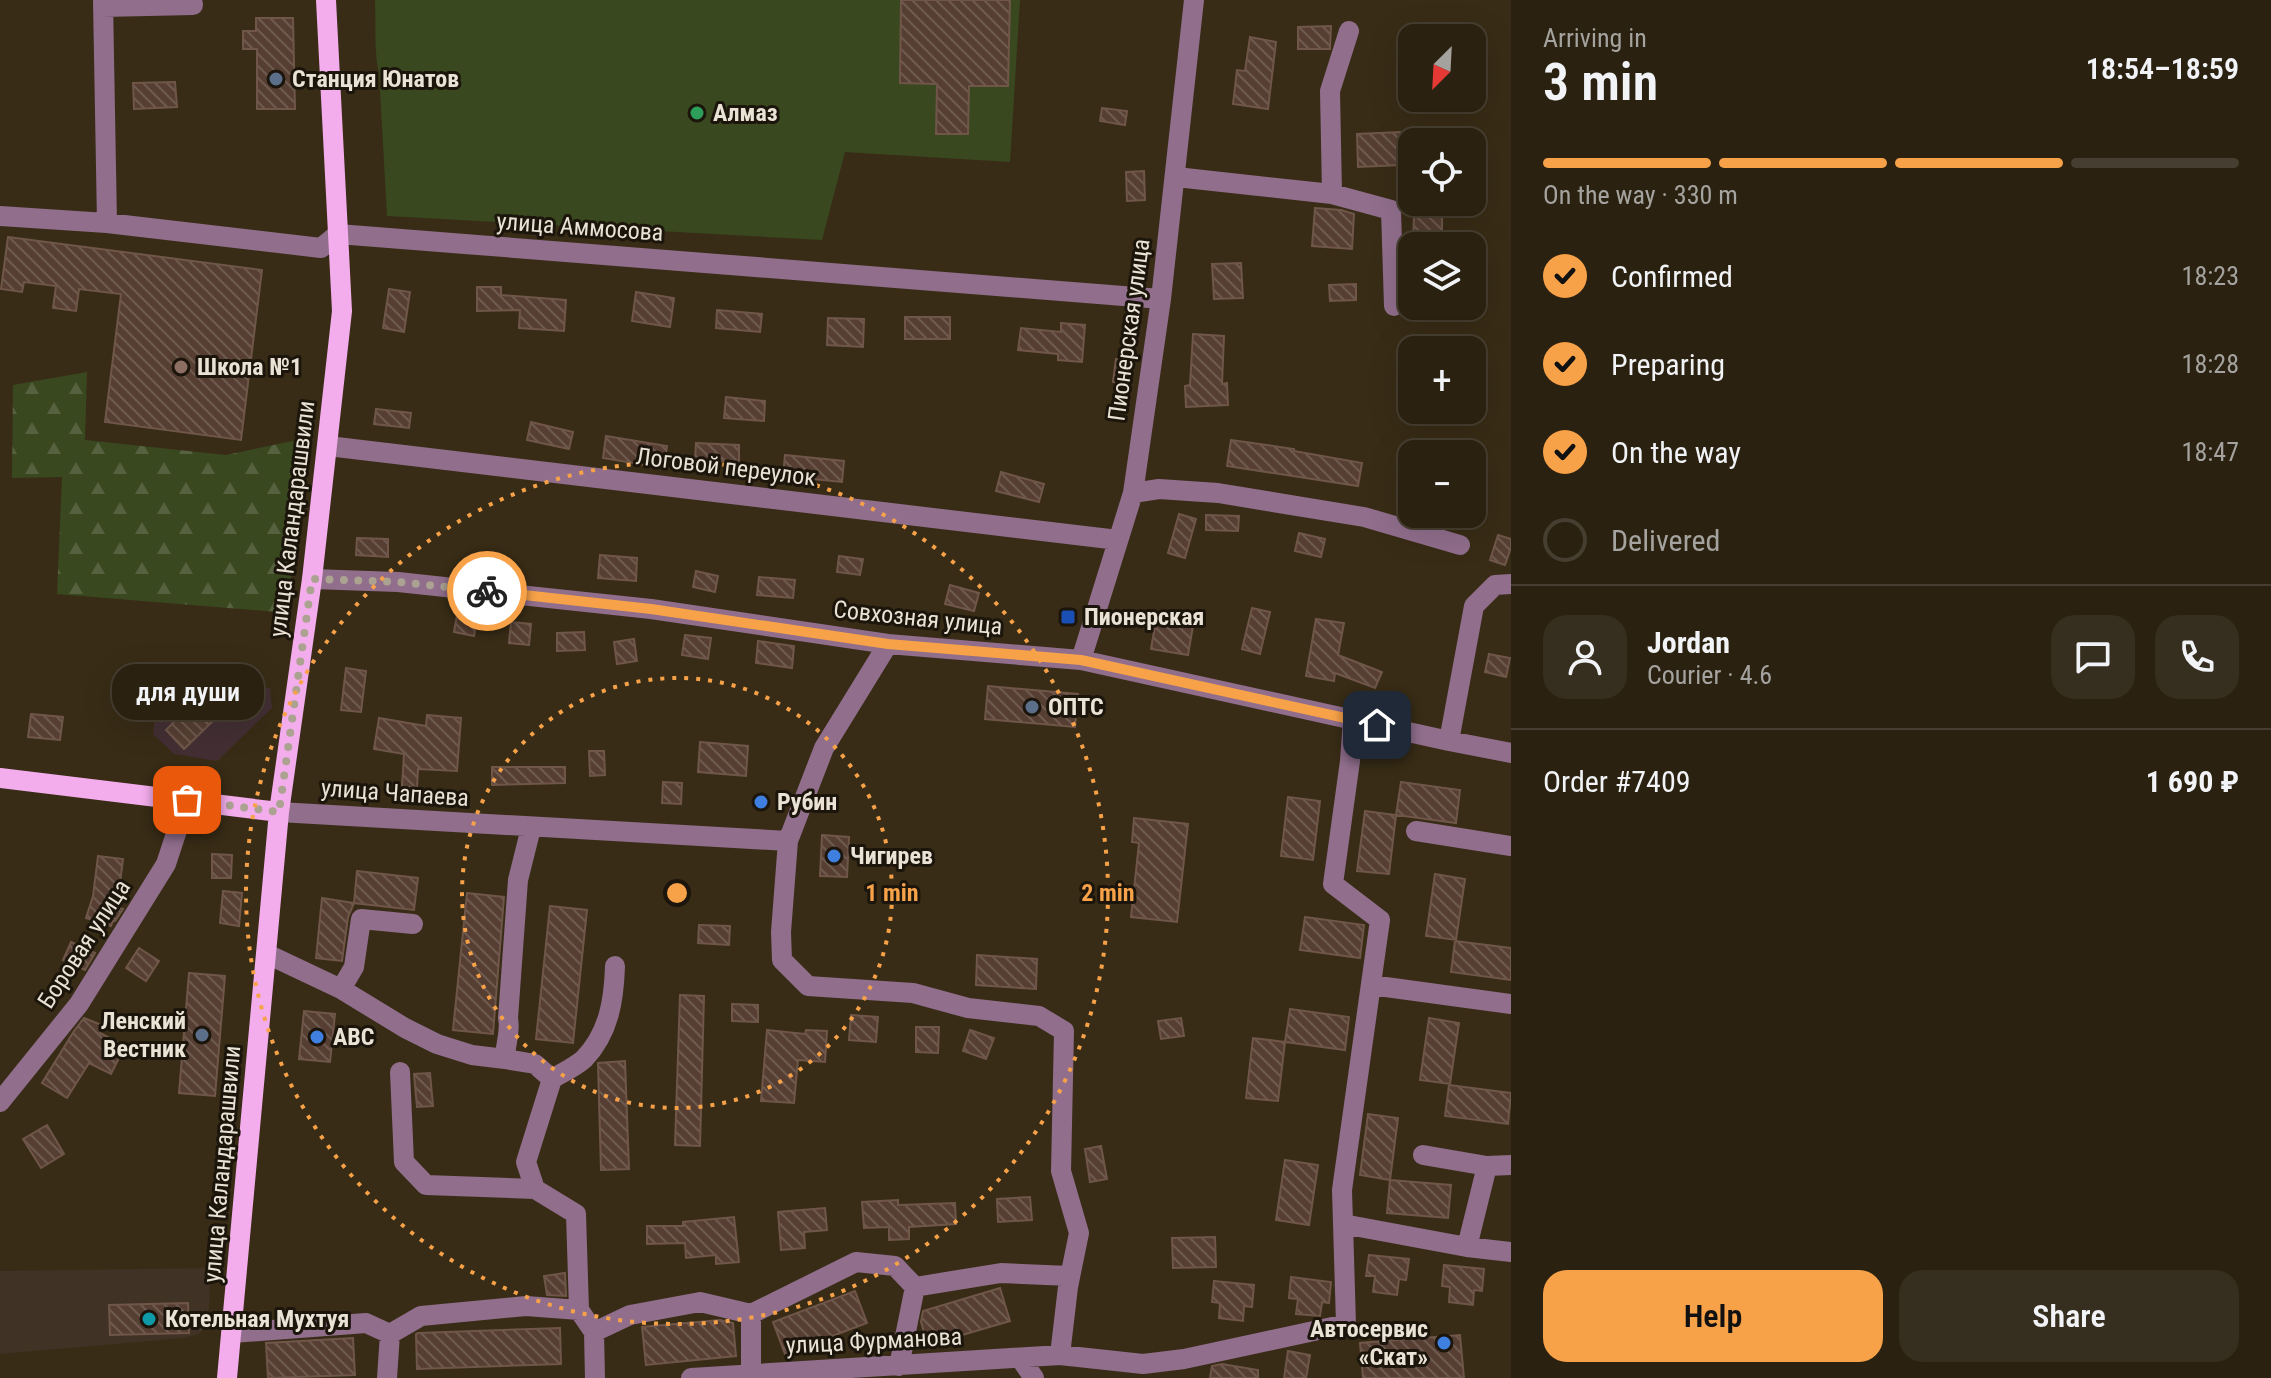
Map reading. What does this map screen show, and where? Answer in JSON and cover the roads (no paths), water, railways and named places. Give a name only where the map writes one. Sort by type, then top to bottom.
[{"type":"main road","name":"улица Каландарашвили","points":[[227,1378],[279,812],[312,579],[342,311],[326,0]]},
{"type":"main road","name":"улица Чапаева","points":[[0,778],[279,812]]},
{"type":"street","points":[[107,223],[103,4],[193,5],[192,0]]},
{"type":"street","name":"Пионерская улица","points":[[1081,660],[1133,493],[1161,299],[1194,0]]},
{"type":"street","points":[[1332,194],[1330,91],[1349,31]]},
{"type":"street","points":[[1176,177],[1332,194],[1391,210],[1394,306]]},
{"type":"street","name":"улица Аммосова","points":[[0,216],[107,223],[321,248],[338,234],[1161,299]]},
{"type":"street","name":"Логовой переулок","points":[[328,446],[1118,540]]},
{"type":"street","points":[[1133,493],[1159,489],[1218,493],[1364,517],[1460,545]]},
{"type":"street","name":"Совхозная улица","points":[[312,579],[398,582],[619,606],[888,644],[1081,660],[1511,753]]},
{"type":"street","points":[[1449,741],[1474,606],[1495,585],[1511,584]]},
{"type":"street","points":[[888,644],[824,748],[788,841],[781,932],[782,960],[808,986],[913,993],[968,1008],[1039,1016],[1064,1031],[1061,1171],[1079,1233],[1060,1355]]},
{"type":"street","points":[[1353,720],[1333,884],[1380,920],[1342,1190],[1343,1224],[1511,1252]]},
{"type":"street","name":"Боровая улица","points":[[0,1102],[79,1004],[166,864],[187,800]]},
{"type":"street","name":"улица Чапаева","points":[[279,812],[788,841]]},
{"type":"street","points":[[505,1059],[510,1028],[508,1018],[518,880],[531,828]]},
{"type":"street","points":[[1416,831],[1511,846]]},
{"type":"street","points":[[341,989],[354,967],[361,919],[413,924]]},
{"type":"street","points":[[267,954],[341,989],[437,1044],[472,1055],[535,1064],[552,1079]]},
{"type":"street","points":[[535,1189],[526,1162],[552,1079],[583,1059],[604,1029],[614,997],[615,966]]},
{"type":"street","points":[[1371,985],[1511,1004]]},
{"type":"street","points":[[400,1072],[404,1162],[426,1185],[535,1189],[576,1214],[579,1310],[594,1332],[595,1378]]},
{"type":"street","points":[[1423,1155],[1487,1166],[1511,1165]]},
{"type":"street","points":[[1467,1247],[1487,1166]]},
{"type":"street","name":"улица Фурманова","points":[[691,1378],[875,1373],[899,1366],[1060,1355],[1143,1364],[1184,1359],[1346,1324],[1343,1224]]},
{"type":"street","points":[[594,1332],[630,1315],[700,1302],[751,1314],[856,1262],[895,1266],[915,1287]]},
{"type":"street","points":[[915,1287],[1001,1273],[1070,1276]]},
{"type":"street","points":[[899,1366],[915,1287]]},
{"type":"street","points":[[390,1334],[421,1316],[526,1306],[579,1310]]},
{"type":"street","points":[[751,1314],[751,1376]]},
{"type":"street","points":[[232,1333],[366,1323],[390,1334]]},
{"type":"street","points":[[387,1378],[390,1334]]},
{"type":"street","points":[[1020,1358],[1034,1378]]},
{"type":"place","name":"Станция Юнатов","points":[[276,79]]},
{"type":"place","name":"Алмаз","points":[[697,113]]},
{"type":"place","name":"Школа №1","points":[[181,367]]},
{"type":"place","name":"Пионерская","points":[[1068,617]]},
{"type":"place","name":"ОПТС","points":[[1032,707]]},
{"type":"place","name":"для души","points":[[187,800]]},
{"type":"place","name":"Рубин","points":[[761,802]]},
{"type":"place","name":"Чигирев","points":[[834,856]]},
{"type":"place","name":"Ленский Вестник","points":[[202,1035]]},
{"type":"place","name":"ABC","points":[[317,1037]]},
{"type":"place","name":"Котельная Мухтуя","points":[[149,1319]]},
{"type":"place","name":"Автосервис «Скат»","points":[[1444,1343]]}]
